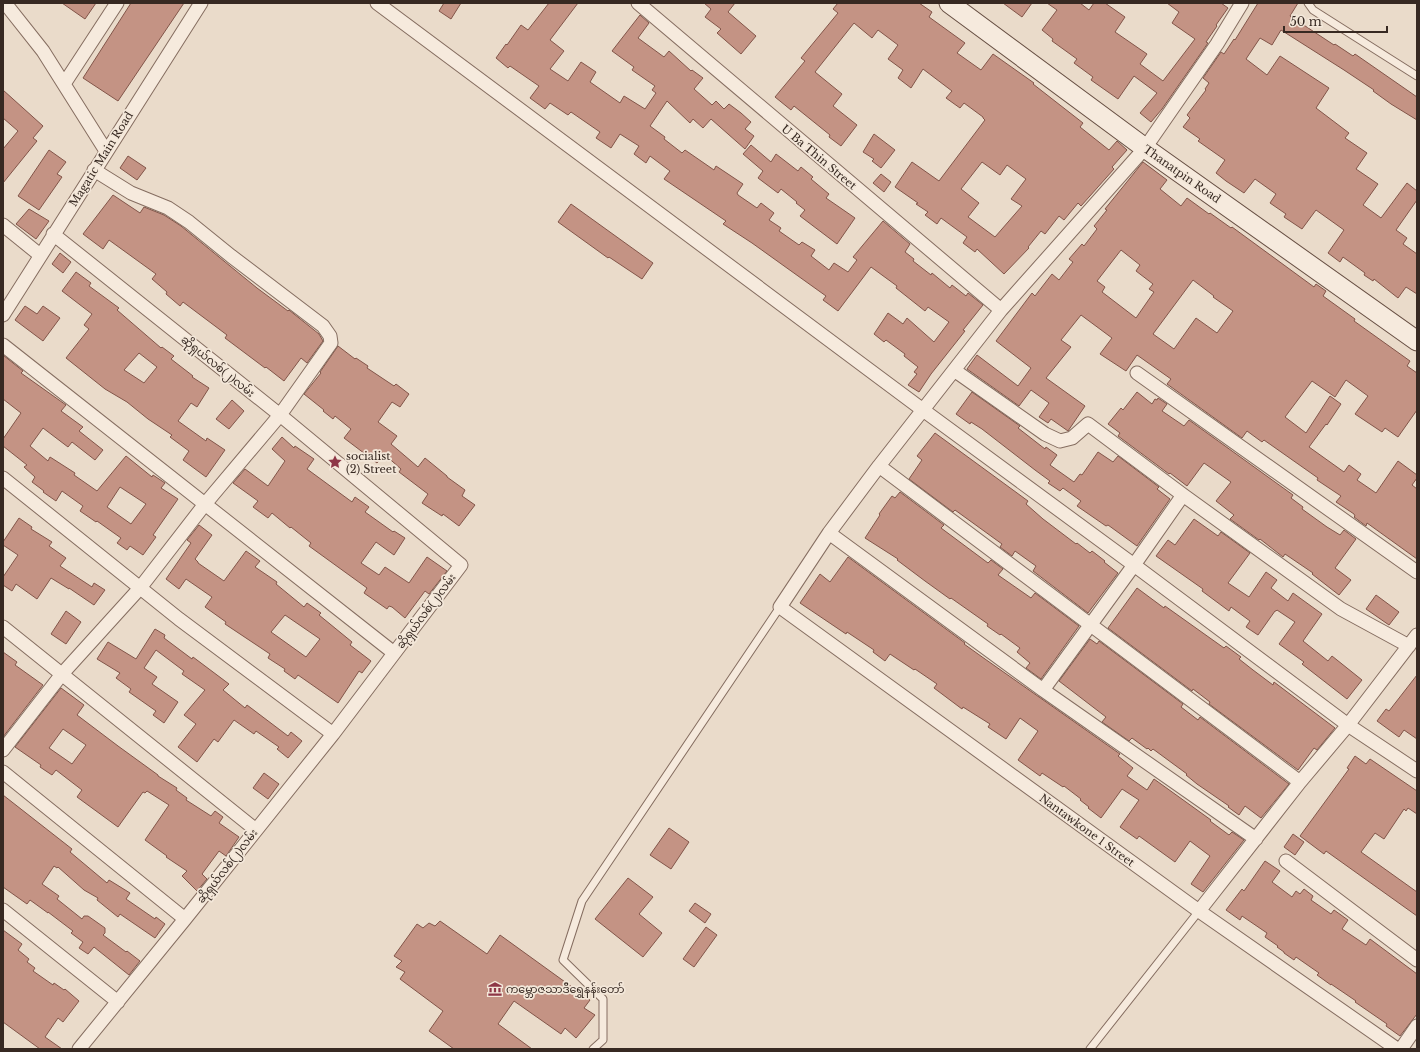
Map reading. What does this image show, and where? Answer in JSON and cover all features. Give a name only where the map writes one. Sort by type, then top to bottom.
[{"type":"main road","name":"Thanatpin Road","points":[[949,3],[1145,148],[1417,341]]},
{"type":"street","points":[[5,3],[43,51],[106,150]]},
{"type":"street","points":[[64,84],[117,3]]},
{"type":"street","name":"Magatic Main Road","points":[[3,315],[106,150],[201,3]]},
{"type":"street","points":[[377,3],[1348,725],[1417,771]]},
{"type":"street","name":"U Ba Thin Street","points":[[638,3],[1001,310]]},
{"type":"street","points":[[780,608],[829,533],[879,466],[1001,310],[1145,148],[1242,3]]},
{"type":"street","points":[[3,750],[62,674],[140,588],[205,504],[280,415],[331,342],[330,336],[323,326],[189,222],[168,208],[131,193],[94,170]]},
{"type":"street","points":[[3,225],[40,256]]},
{"type":"street","name":"ဆိုရှယ်လစ်(၂)လမ်း","points":[[53,234],[280,415],[462,565],[333,734],[79,1049]]},
{"type":"street","points":[[3,344],[394,653]]},
{"type":"street","points":[[954,370],[1045,434],[1060,440],[1072,438],[1088,424],[1183,495],[1341,609],[1413,640],[1348,725],[1300,782],[1199,910]]},
{"type":"street","points":[[1137,374],[1417,572]]},
{"type":"street","points":[[879,466],[1300,782]]},
{"type":"street","points":[[3,478],[179,619],[333,734]]},
{"type":"street","points":[[1043,690],[1183,495]]},
{"type":"street","points":[[829,533],[1043,690],[1256,839]]},
{"type":"street","name":"Nantawkone 1 Street","points":[[780,608],[1199,910],[1397,1049]]},
{"type":"street","points":[[3,627],[256,830]]},
{"type":"street","points":[[3,772],[185,919]]},
{"type":"street","points":[[1286,861],[1417,960]]},
{"type":"street","points":[[3,910],[118,1002]]},
{"type":"street","points":[[1401,1049],[1417,1026]]},
{"type":"lane","points":[[1308,3],[1313,10],[1417,76]]},
{"type":"lane","points":[[594,1049],[604,1040],[603,999],[563,960],[582,901],[780,608]]},
{"type":"lane","points":[[1090,1049],[1199,910]]},
{"type":"building","points":[[62,3],[96,3],[85,19]]},
{"type":"building","points":[[131,3],[184,3],[118,101],[83,78]]},
{"type":"building","points":[[444,3],[461,3],[451,19],[439,11]]},
{"type":"building","points":[[549,3],[578,3],[550,40],[564,51],[550,69],[568,81],[581,62],[596,72],[590,82],[620,103],[624,96],[645,109],[656,93],[652,90],[655,86],[632,70],[634,67],[612,51],[640,15],[649,23],[638,38],[664,57],[669,51],[691,71],[692,70],[703,78],[694,89],[712,105],[716,101],[724,109],[729,104],[741,113],[751,122],[745,129],[754,136],[745,149],[711,119],[703,128],[693,119],[690,123],[667,101],[650,126],[665,137],[664,139],[682,153],[685,150],[714,170],[716,166],[743,184],[737,193],[738,195],[757,208],[761,203],[774,213],[769,220],[781,228],[779,231],[799,245],[802,242],[815,250],[811,256],[829,270],[834,263],[848,272],[857,260],[853,257],[883,221],[910,244],[905,252],[914,259],[913,261],[931,275],[932,273],[950,288],[952,285],[966,296],[968,293],[983,305],[963,330],[965,331],[931,374],[919,392],[908,385],[917,374],[914,372],[918,367],[904,356],[905,354],[886,340],[884,342],[874,334],[888,313],[903,324],[907,318],[934,342],[949,322],[928,307],[925,311],[896,288],[897,286],[871,267],[838,311],[823,300],[826,296],[723,224],[726,221],[664,179],[670,171],[650,156],[646,163],[634,154],[639,146],[620,134],[611,148],[596,138],[600,132],[571,112],[568,115],[550,103],[545,109],[530,98],[539,86],[510,66],[508,68],[496,58],[521,25],[528,30]]},
{"type":"building","points":[[704,3],[735,3],[728,12],[756,36],[741,54],[717,33],[721,29],[705,17],[711,9]]},
{"type":"building","points":[[838,3],[919,3],[932,12],[929,17],[965,43],[957,53],[981,70],[993,54],[1034,83],[1033,84],[1083,123],[1080,127],[1109,150],[1117,141],[1127,150],[1112,167],[1114,169],[1081,206],[1078,203],[1064,220],[1059,216],[1045,234],[1041,231],[1028,247],[1029,248],[1004,274],[977,249],[975,252],[963,243],[967,237],[941,218],[937,224],[925,215],[928,212],[916,204],[918,203],[895,187],[912,162],[939,181],[985,120],[964,103],[960,108],[946,98],[952,91],[923,69],[911,88],[898,78],[903,70],[888,59],[898,45],[878,30],[872,38],[854,23],[815,72],[842,94],[833,106],[857,125],[841,146],[829,137],[830,135],[794,106],[791,110],[775,97],[805,61],[801,58],[838,13],[833,9]],"holes":[[[982,162],[1000,175],[1007,165],[1026,179],[1011,199],[1022,206],[995,237],[968,217],[979,203],[961,189]]]},
{"type":"building","points":[[1003,3],[1032,3],[1022,17]]},
{"type":"building","points":[[1047,3],[1080,3],[1089,10],[1094,3],[1105,3],[1125,17],[1115,32],[1147,54],[1140,64],[1163,81],[1195,39],[1172,23],[1179,12],[1167,3],[1221,3],[1228,8],[1206,42],[1208,43],[1162,109],[1151,122],[1140,113],[1157,93],[1134,76],[1118,99],[1091,80],[1093,77],[1074,63],[1077,59],[1052,41],[1053,39],[1042,30],[1057,10]]},
{"type":"building","points":[[1258,3],[1298,3],[1290,16],[1334,45],[1335,44],[1353,56],[1355,54],[1417,97],[1417,120],[1391,104],[1373,91],[1374,90],[1344,70],[1281,30],[1272,45],[1260,38],[1246,59],[1267,75],[1280,56],[1329,88],[1316,108],[1349,133],[1345,138],[1367,153],[1356,169],[1378,184],[1363,205],[1381,218],[1407,183],[1417,191],[1417,200],[1396,230],[1407,238],[1403,244],[1417,254],[1417,294],[1406,287],[1398,298],[1374,279],[1373,281],[1364,275],[1365,273],[1343,257],[1340,262],[1328,253],[1344,230],[1316,210],[1302,229],[1284,217],[1286,214],[1270,203],[1276,194],[1255,179],[1244,193],[1226,181],[1216,173],[1225,160],[1198,141],[1200,139],[1183,127],[1190,118],[1187,115],[1206,90],[1205,89],[1209,83],[1203,78],[1221,52],[1224,54],[1234,39],[1235,40]]},
{"type":"building","points":[[3,90],[43,126],[33,138],[37,141],[3,183],[3,149],[18,131],[3,118]]},
{"type":"building","points":[[874,134],[895,150],[881,168],[872,161],[874,159],[863,152]]},
{"type":"building","points":[[751,145],[771,162],[776,154],[798,171],[801,167],[813,177],[811,179],[829,194],[826,198],[855,218],[837,244],[800,216],[805,210],[796,203],[797,202],[781,189],[778,193],[758,178],[763,171],[743,154]]},
{"type":"building","points":[[49,150],[66,162],[57,174],[62,177],[39,210],[18,196]]},
{"type":"building","points":[[128,156],[146,168],[137,180],[120,168]]},
{"type":"building","points":[[1143,162],[1167,180],[1160,189],[1181,206],[1187,198],[1209,214],[1210,213],[1231,228],[1232,227],[1314,287],[1316,284],[1326,291],[1323,296],[1355,319],[1354,321],[1410,361],[1407,366],[1417,373],[1417,410],[1398,437],[1385,428],[1382,432],[1355,414],[1368,396],[1346,380],[1335,397],[1312,381],[1285,417],[1306,433],[1330,396],[1341,404],[1327,425],[1326,424],[1309,447],[1344,472],[1349,465],[1361,474],[1357,480],[1376,493],[1398,461],[1417,475],[1417,478],[1412,485],[1417,489],[1417,559],[1367,523],[1366,526],[1354,517],[1354,514],[1336,502],[1341,496],[1317,480],[1318,478],[1264,440],[1262,442],[1247,431],[1242,438],[1167,384],[1171,379],[1137,355],[1126,371],[1100,354],[1112,338],[1081,315],[1061,340],[1071,347],[1046,378],[1085,406],[1068,431],[1051,419],[1048,423],[1039,417],[1049,403],[1031,390],[1019,406],[967,369],[977,355],[1018,386],[1031,368],[996,341],[1032,293],[1035,296],[1052,274],[1059,280],[1073,262],[1069,259],[1082,244],[1084,246],[1097,229],[1094,226],[1107,210],[1105,209]],"holes":[[[1121,250],[1140,265],[1136,271],[1153,284],[1149,289],[1154,292],[1136,318],[1102,292],[1105,287],[1097,281]],[[1193,280],[1233,311],[1217,333],[1196,318],[1174,349],[1153,334]]]},
{"type":"building","points":[[881,174],[891,182],[884,192],[873,183]]},
{"type":"building","points":[[113,195],[140,213],[144,207],[164,215],[181,226],[257,288],[288,311],[289,310],[319,334],[323,341],[307,363],[301,358],[284,381],[225,338],[227,335],[183,302],[180,306],[152,279],[156,274],[109,240],[103,249],[83,234]]},
{"type":"building","points":[[571,204],[653,263],[642,279],[609,257],[608,258],[558,222]]},
{"type":"building","points":[[29,209],[49,221],[36,239],[16,224]]},
{"type":"building","points":[[60,253],[71,262],[63,273],[52,264]]},
{"type":"building","points":[[76,272],[91,283],[89,286],[119,308],[117,310],[161,348],[162,347],[174,356],[171,359],[193,376],[192,377],[209,388],[197,407],[191,403],[178,421],[206,441],[207,438],[225,450],[206,477],[183,460],[189,451],[170,437],[172,435],[148,419],[127,402],[105,389],[66,358],[89,329],[84,325],[92,314],[62,291]],"holes":[[[139,353],[157,367],[144,383],[124,370]]]},
{"type":"building","points":[[25,306],[37,314],[43,306],[60,318],[43,341],[15,320]]},
{"type":"building","points":[[338,346],[355,359],[356,358],[368,366],[367,368],[394,386],[396,384],[409,394],[400,407],[392,402],[378,422],[397,436],[391,444],[418,467],[425,458],[465,490],[462,496],[475,505],[459,526],[443,514],[442,516],[422,503],[428,494],[399,472],[401,469],[384,454],[377,463],[344,438],[351,429],[335,416],[333,419],[304,394],[321,373],[320,372]]},
{"type":"building","points":[[3,355],[23,371],[21,373],[66,405],[61,411],[83,427],[79,431],[103,450],[95,460],[72,442],[68,447],[43,428],[30,446],[48,461],[50,457],[75,473],[74,475],[97,491],[126,456],[152,477],[153,475],[165,483],[161,488],[178,499],[153,535],[156,537],[143,555],[130,546],[127,550],[117,543],[121,538],[80,511],[83,506],[62,491],[56,501],[32,482],[35,477],[24,467],[27,465],[3,446],[3,439],[21,413],[3,399]],"holes":[[[120,487],[146,504],[131,524],[107,507]]]},
{"type":"building","points":[[972,392],[1020,426],[1018,428],[1045,449],[1046,447],[1057,455],[1050,465],[1074,482],[1080,474],[1082,475],[1098,452],[1113,462],[1118,456],[1159,487],[1157,489],[1170,499],[1137,546],[1108,525],[1106,526],[1077,506],[1081,501],[1063,488],[1060,491],[1048,483],[1050,481],[982,429],[971,422],[970,424],[956,414]]},
{"type":"building","points":[[1137,392],[1152,404],[1155,399],[1157,400],[1158,398],[1167,404],[1162,411],[1184,426],[1189,420],[1293,495],[1291,498],[1303,507],[1302,509],[1327,527],[1340,535],[1344,530],[1356,539],[1335,568],[1351,580],[1339,595],[1312,574],[1313,573],[1285,554],[1283,557],[1260,539],[1259,540],[1230,519],[1234,515],[1216,501],[1231,482],[1204,463],[1187,486],[1118,436],[1120,433],[1108,424],[1121,408],[1123,410]]},
{"type":"building","points":[[232,400],[244,411],[229,429],[216,419]]},
{"type":"building","points":[[935,433],[1028,501],[1026,504],[1043,519],[1076,544],[1077,543],[1090,553],[1092,551],[1118,573],[1088,613],[1033,571],[1036,566],[1015,551],[1012,556],[1000,547],[1002,544],[955,510],[953,512],[909,479],[922,460],[917,456]]},
{"type":"building","points":[[282,437],[294,448],[295,446],[314,459],[307,469],[352,502],[355,497],[369,507],[365,512],[393,532],[394,531],[405,538],[394,555],[376,542],[361,563],[379,575],[385,567],[409,583],[427,557],[447,571],[429,594],[425,591],[405,618],[392,607],[389,606],[387,609],[364,593],[367,588],[309,546],[311,543],[272,513],[268,518],[253,507],[258,501],[233,483],[245,469],[268,486],[285,461],[272,449]]},
{"type":"building","points":[[900,492],[944,525],[941,528],[988,563],[991,560],[1003,569],[998,575],[1031,598],[1035,593],[1079,626],[1041,679],[1026,668],[1030,663],[1017,652],[1020,648],[925,581],[897,560],[898,559],[865,538],[880,515],[879,514],[892,496],[895,498]]},
{"type":"building","points":[[19,518],[32,527],[31,529],[52,542],[49,546],[66,558],[60,566],[92,587],[94,583],[105,590],[94,605],[51,578],[37,599],[16,584],[12,591],[3,585],[3,577],[18,555],[3,545],[3,542]]},
{"type":"building","points":[[1194,519],[1218,536],[1221,532],[1250,553],[1228,583],[1249,597],[1266,572],[1277,580],[1271,588],[1288,601],[1293,593],[1322,614],[1303,641],[1328,661],[1332,656],[1362,680],[1347,699],[1302,664],[1304,662],[1279,644],[1295,622],[1277,610],[1258,635],[1246,627],[1250,621],[1231,607],[1229,611],[1202,591],[1203,589],[1156,556],[1168,540],[1175,545]]},
{"type":"building","points":[[199,525],[212,535],[195,559],[198,563],[224,581],[246,551],[260,561],[255,567],[277,582],[276,584],[304,607],[307,603],[321,613],[319,615],[352,642],[350,645],[371,661],[362,673],[359,671],[338,703],[298,675],[295,679],[284,671],[285,669],[268,658],[270,654],[225,624],[226,622],[205,607],[212,597],[186,579],[179,589],[166,579],[191,543],[187,540]],"holes":[[[285,615],[320,639],[306,657],[271,632]]]},
{"type":"building","points":[[848,557],[965,643],[964,644],[1120,754],[1118,756],[1133,768],[1127,776],[1147,790],[1154,779],[1211,820],[1210,821],[1229,835],[1232,832],[1244,840],[1203,892],[1191,884],[1210,856],[1190,841],[1175,862],[1139,836],[1137,839],[1120,827],[1139,800],[1122,789],[1101,818],[1088,808],[1089,807],[1080,800],[1081,799],[1064,786],[1063,787],[1042,773],[1040,776],[1018,760],[1038,731],[1020,718],[1006,739],[988,727],[990,724],[963,707],[962,709],[934,688],[937,684],[915,669],[914,670],[890,654],[885,661],[873,652],[874,650],[847,632],[846,634],[800,603],[820,574],[830,582]]},
{"type":"building","points":[[1137,588],[1224,648],[1226,646],[1241,657],[1239,659],[1253,670],[1273,685],[1274,682],[1335,728],[1317,750],[1314,748],[1298,770],[1209,704],[1210,702],[1193,689],[1192,691],[1108,628]]},
{"type":"building","points":[[1376,595],[1399,612],[1389,625],[1366,609]]},
{"type":"building","points":[[66,611],[81,622],[66,644],[51,634]]},
{"type":"building","points":[[155,629],[165,635],[164,638],[192,659],[193,657],[229,684],[223,690],[245,708],[247,705],[288,736],[291,732],[302,741],[288,758],[277,749],[279,747],[256,731],[254,734],[234,720],[218,742],[214,739],[197,762],[178,747],[196,724],[184,715],[205,690],[182,674],[184,671],[156,650],[144,668],[157,677],[152,684],[178,702],[164,723],[153,715],[156,711],[129,692],[131,689],[116,678],[120,673],[97,659],[108,642],[136,659]]},
{"type":"building","points":[[1090,639],[1097,644],[1099,641],[1183,704],[1181,707],[1198,720],[1200,717],[1289,784],[1261,818],[1245,806],[1239,815],[1153,749],[1151,751],[1148,748],[1147,749],[1132,738],[1129,741],[1102,722],[1106,717],[1059,681]]},
{"type":"building","points":[[3,652],[17,662],[15,665],[43,685],[3,737]]},
{"type":"building","points":[[1417,675],[1417,739],[1404,730],[1399,737],[1377,721],[1386,709],[1389,711]]},
{"type":"building","points":[[61,688],[84,705],[77,715],[158,776],[177,788],[176,790],[187,798],[186,800],[211,816],[215,811],[223,817],[219,823],[239,837],[226,856],[219,851],[202,874],[207,879],[197,891],[182,876],[187,871],[166,857],[167,856],[145,840],[169,805],[147,791],[145,793],[143,792],[118,827],[77,797],[82,790],[56,770],[52,775],[40,767],[41,765],[15,747]],"holes":[[[63,729],[86,745],[72,764],[49,748]]]},
{"type":"building","points":[[1355,756],[1366,764],[1370,759],[1417,791],[1417,814],[1408,808],[1406,811],[1404,809],[1384,839],[1375,833],[1361,852],[1417,892],[1417,916],[1326,851],[1324,854],[1300,836],[1349,769],[1347,768]]},
{"type":"building","points":[[264,773],[279,784],[268,799],[253,788]]},
{"type":"building","points":[[3,795],[72,849],[70,852],[107,883],[109,880],[130,893],[126,899],[165,924],[155,938],[120,914],[118,917],[97,900],[98,898],[84,890],[58,867],[57,868],[54,866],[42,884],[59,896],[57,899],[82,919],[84,916],[88,916],[105,928],[105,933],[103,935],[140,961],[129,975],[94,947],[88,954],[79,948],[83,942],[71,933],[73,931],[30,900],[27,904],[3,887]]},
{"type":"building","points":[[669,828],[689,842],[671,869],[650,855]]},
{"type":"building","points":[[1293,834],[1304,842],[1295,855],[1284,847]]},
{"type":"building","points":[[1265,861],[1280,871],[1272,882],[1292,897],[1296,891],[1300,894],[1304,889],[1313,896],[1311,900],[1331,914],[1334,910],[1348,920],[1342,929],[1366,945],[1370,939],[1417,974],[1417,1014],[1400,1036],[1386,1026],[1387,1024],[1355,1002],[1356,1001],[1317,975],[1319,973],[1296,957],[1294,960],[1284,953],[1277,947],[1278,946],[1265,937],[1267,933],[1242,916],[1240,920],[1226,910],[1242,889],[1244,891]]},
{"type":"building","points":[[628,878],[653,897],[639,914],[662,933],[643,957],[595,919]]},
{"type":"building","points":[[695,903],[711,914],[705,923],[689,911]]},
{"type":"building","name":"ကမ္ဘောဇသာဒီရွှေနန်းတော်","points":[[440,921],[487,954],[500,935],[590,1000],[584,1008],[595,1015],[576,1038],[565,1028],[561,1034],[514,1001],[498,1024],[532,1049],[454,1049],[429,1031],[443,1011],[400,979],[405,972],[396,967],[402,961],[394,956],[417,924],[423,928],[429,923],[435,926]]},
{"type":"building","points":[[706,927],[717,935],[694,967],[683,959]]},
{"type":"building","points":[[3,930],[22,944],[18,950],[29,959],[27,962],[35,968],[33,971],[53,985],[54,983],[64,990],[65,989],[79,1001],[63,1022],[58,1018],[45,1037],[62,1049],[40,1049],[3,1022]]},
{"type":"place","name":"socialist (2) Street","points":[[335,462]]},
{"type":"place","name":"ကမ္ဘောဇသာဒီရွှေနန်းတော်","points":[[495,989]]}]
